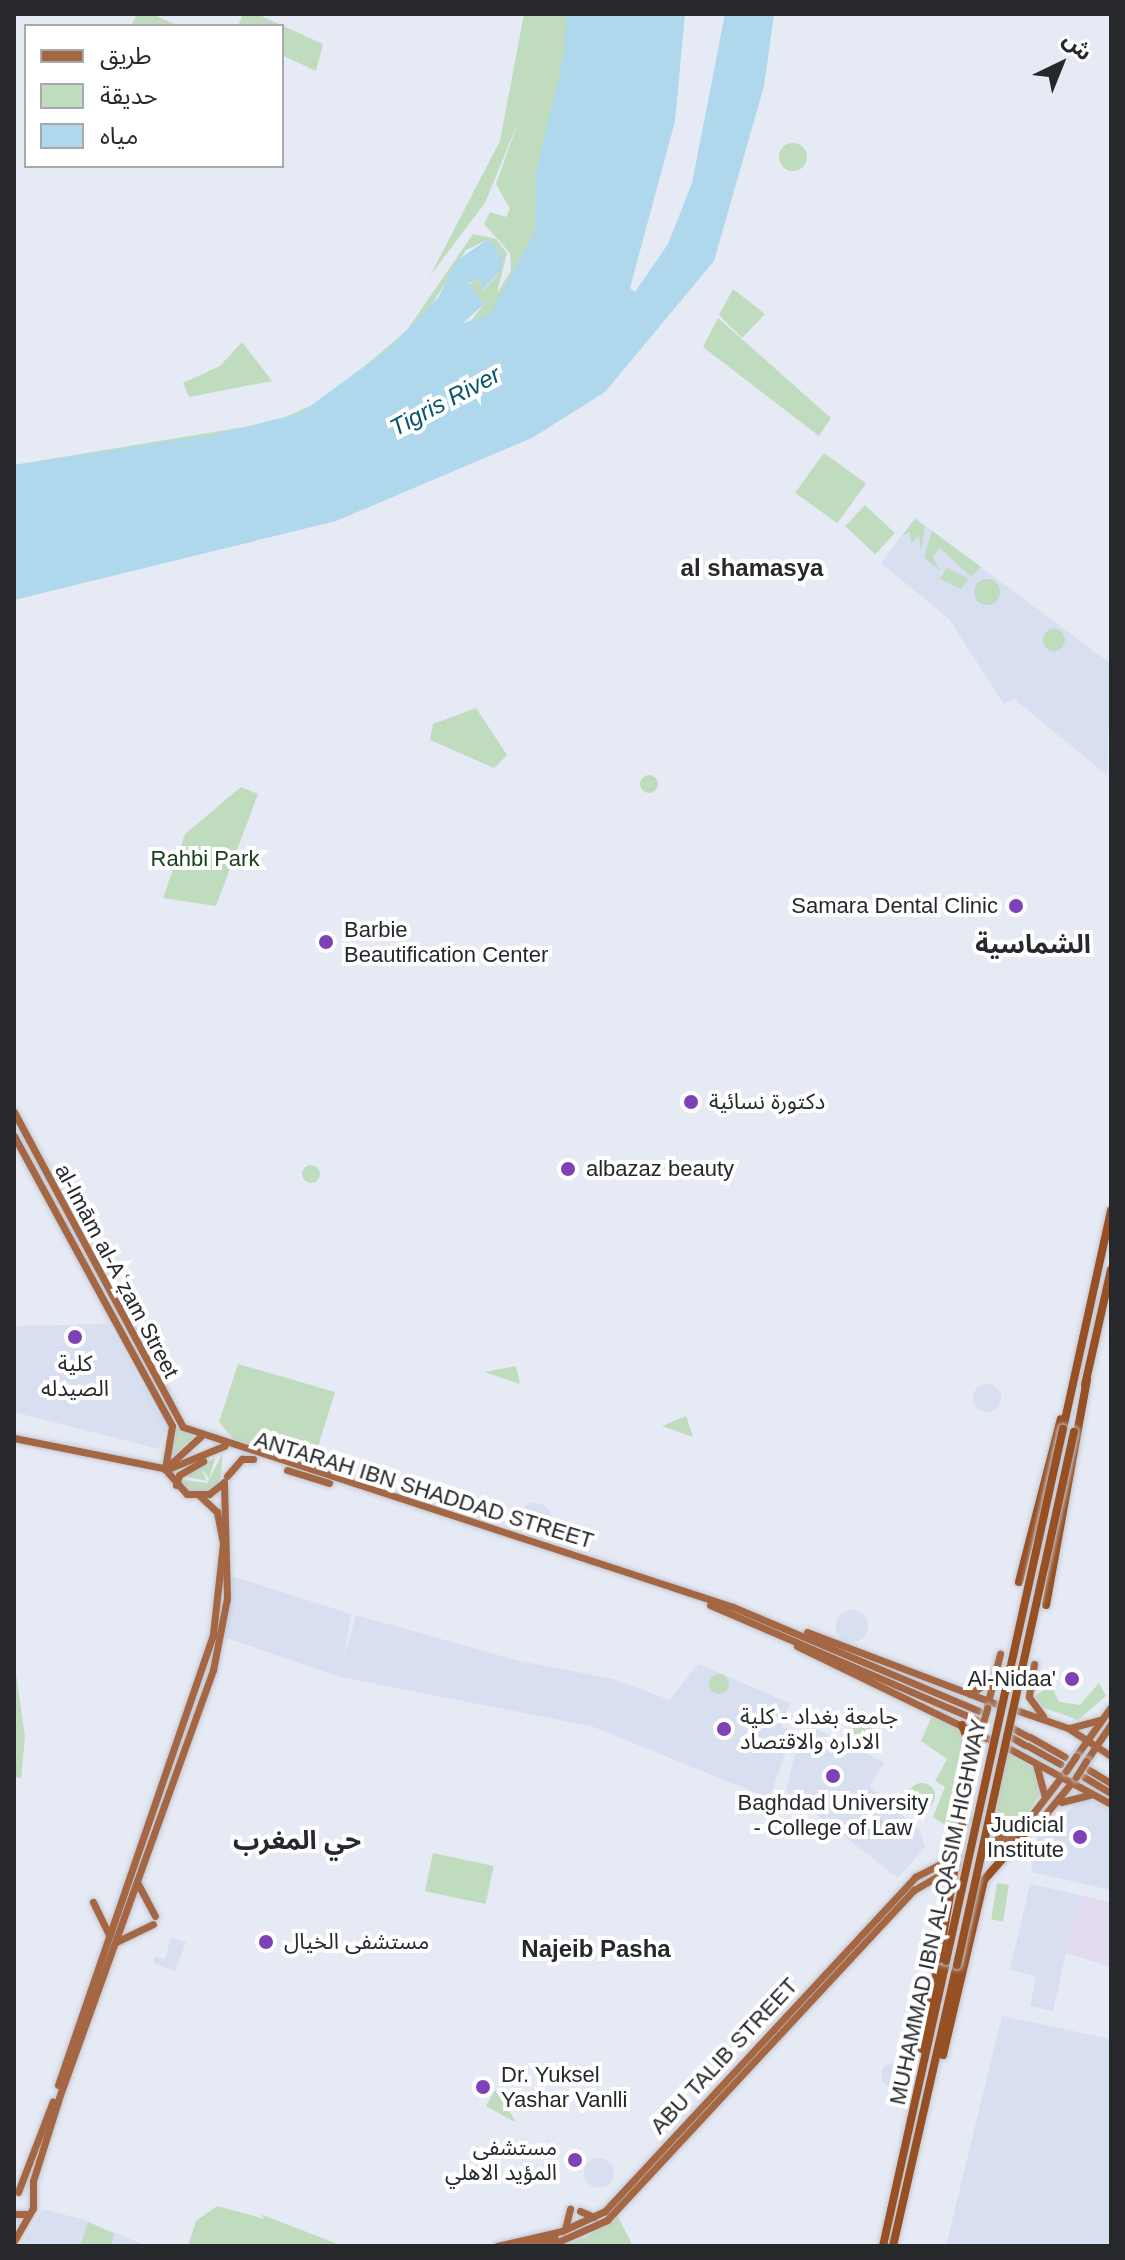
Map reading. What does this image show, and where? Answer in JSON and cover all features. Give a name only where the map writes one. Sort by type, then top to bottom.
[{"type":"highway","name":"MUHAMMAD IBN AL-QASIM HIGHWAY","points":[[883,2246],[943,1960],[1111,1210]]},
{"type":"highway","name":"MUHAMMAD IBN AL-QASIM HIGHWAY","points":[[893,2246],[1111,1270]]},
{"type":"highway","points":[[1019,1582],[1076,1373]]},
{"type":"highway","points":[[1046,1605],[1087,1380]]},
{"type":"highway","points":[[943,1960],[974,1756],[986,1719]]},
{"type":"highway","points":[[962,1725],[974,1756]]},
{"type":"highway","points":[[929,2093],[984,1880],[1027,1831]]},
{"type":"main road","name":"al-Imām al-Aʿẓam Street","points":[[14,1112],[178,1421],[224,1446]]},
{"type":"main road","name":"al-Imām al-Aʿẓam Street","points":[[14,1136],[171,1424],[165,1469]]},
{"type":"main road","points":[[165,1469],[201,1436]]},
{"type":"main road","points":[[14,1438],[165,1469],[177,1487],[200,1496],[220,1520],[221,1596],[191,1711],[38,2164],[28,2214],[14,2241]]},
{"type":"main road","points":[[123,1908],[137,1881],[221,1636],[228,1575],[224,1446]]},
{"type":"main road","name":"ANTARAH IBN SHADDAD STREET","points":[[165,1469],[224,1446],[773,1626]]},
{"type":"main road","points":[[177,1487],[179,1475],[212,1453]]},
{"type":"main road","name":"ANTARAH IBN SHADDAD STREET","points":[[226,1479],[250,1458],[773,1626]]},
{"type":"main road","points":[[200,1496],[226,1479]]},
{"type":"main road","points":[[773,1626],[969,1694],[986,1719],[991,1740]]},
{"type":"main road","points":[[773,1626],[986,1719]]},
{"type":"main road","points":[[773,1626],[823,1663],[962,1725],[986,1719],[999,1705]]},
{"type":"main road","points":[[986,1719],[1000,1654]]},
{"type":"main road","points":[[1034,1664],[1029,1697],[1045,1718]]},
{"type":"main road","points":[[969,1694],[995,1673]]},
{"type":"main road","points":[[986,1846],[1043,1802],[1063,1767],[1076,1756],[1111,1707]]},
{"type":"main road","points":[[1016,1710],[1068,1728],[1111,1756]]},
{"type":"main road","points":[[1068,1728],[1102,1719]]},
{"type":"main road","points":[[1111,1725],[1111,1742]]},
{"type":"main road","points":[[984,1855],[1027,1831],[1056,1806],[1111,1725]]},
{"type":"main road","points":[[1012,1733],[1063,1767]]},
{"type":"main road","points":[[1008,1748],[1024,1756],[1111,1783]]},
{"type":"main road","points":[[1024,1756],[1045,1778],[1043,1802]]},
{"type":"main road","points":[[1081,1773],[1111,1793]]},
{"type":"main road","points":[[1081,1773],[1097,1796]]},
{"type":"main road","points":[[1056,1806],[1084,1794],[1097,1796],[1111,1804]]},
{"type":"main road","name":"ABU TALIB STREET","points":[[497,2246],[562,2231],[596,2217],[915,1877],[963,1853]]},
{"type":"main road","name":"ABU TALIB STREET","points":[[549,2246],[595,2229],[914,1890],[961,1864]]},
{"type":"main road","points":[[33,2199],[16,2192],[112,1940],[154,1920],[137,1881]]},
{"type":"main road","points":[[93,1902],[112,1940]]},
{"type":"main road","points":[[562,2231],[570,2209]]},
{"type":"main road","points":[[580,2211],[596,2217]]},
{"type":"main road","points":[[14,2214],[28,2214]]},
{"type":"main road","points":[[526,2246],[582,2225],[595,2229]]},
{"type":"shaded area","points":[[915,518],[1111,664],[1107,775],[1014,699],[1004,704],[949,619],[881,563]]},
{"type":"shaded area","points":[[108,1324],[166,1427],[159,1449],[14,1412],[14,1326]]},
{"type":"shaded area","points":[[987,1384],[997,1388],[1001,1398],[997,1408],[987,1412],[977,1408],[973,1398],[977,1388]]},
{"type":"shaded area","points":[[535,1503],[547,1508],[552,1520],[547,1532],[535,1537],[523,1532],[518,1520],[523,1508]]},
{"type":"shaded area","points":[[228,1575],[351,1614],[343,1663],[356,1615],[519,1661],[613,1679],[670,1700],[698,1664],[790,1703],[781,1726],[793,1732],[769,1798],[591,1726],[340,1677],[221,1636]]},
{"type":"shaded area","points":[[852,1610],[864,1614],[868,1626],[864,1638],[852,1642],[840,1638],[836,1626],[840,1614]]},
{"type":"shaded area","points":[[814,1728],[884,1762],[870,1786],[920,1831],[925,1847],[898,1878],[786,1791],[800,1734]]},
{"type":"shaded area","points":[[1085,1798],[1111,1810],[1111,1890],[1031,1872],[1038,1836]]},
{"type":"shaded area","points":[[1030,1884],[1079,1895],[1053,2011],[1030,2006],[1036,1976],[1010,1970]]},
{"type":"shaded area","points":[[1079,1895],[1111,1902],[1111,1967],[1066,1953]]},
{"type":"shaded area","points":[[171,1938],[186,1942],[175,1971],[153,1963],[155,1956],[165,1959]]},
{"type":"shaded area","points":[[1002,2016],[1111,2039],[1111,2246],[946,2246]]},
{"type":"shaded area","points":[[893,2063],[901,2067],[905,2075],[901,2083],[893,2087],[885,2083],[881,2075],[885,2067]]},
{"type":"shaded area","points":[[599,2158],[610,2162],[614,2173],[610,2184],[599,2188],[588,2184],[584,2173],[588,2162]]},
{"type":"shaded area","points":[[43,2209],[84,2220],[147,2246],[21,2245]]},
{"type":"green space","points":[[137,14],[152,14],[174,24],[132,24]]},
{"type":"green space","points":[[243,14],[257,14],[279,24],[239,24]]},
{"type":"green space","points":[[524,14],[571,14],[567,88],[538,184],[541,229],[528,266],[494,319],[481,332],[463,331],[484,304],[468,284],[482,279],[483,290],[497,276],[504,254],[495,259],[498,248],[487,240],[466,250],[431,306],[445,335],[393,372],[383,371],[381,384],[453,336],[471,341],[408,384],[291,433],[117,475],[14,476],[14,465],[274,422],[344,391],[349,397],[376,386],[337,390],[407,330],[473,234],[496,239],[507,253],[497,293],[511,271],[510,253],[484,224],[490,212],[506,217],[510,209],[496,184],[519,120],[485,203],[430,276],[500,141]]},
{"type":"green space","points":[[284,26],[323,44],[316,71],[284,56]]},
{"type":"green space","points":[[793,143],[803,147],[807,157],[803,167],[793,171],[783,167],[779,157],[783,147]]},
{"type":"green space","points":[[733,289],[765,314],[742,338],[719,315]]},
{"type":"green space","points":[[718,318],[831,418],[819,436],[703,347]]},
{"type":"green space","points":[[242,342],[272,381],[189,397],[183,383],[220,366]]},
{"type":"green space","points":[[824,453],[866,484],[837,523],[795,493]]},
{"type":"green space","points":[[865,505],[895,533],[875,554],[845,526]]},
{"type":"green space","points":[[915,519],[925,526],[921,551],[919,536],[911,543],[910,532],[902,536]]},
{"type":"green space","points":[[932,531],[981,567],[971,577],[940,548],[933,557],[940,571],[924,557]]},
{"type":"green space","points":[[947,568],[969,579],[961,589],[940,579]]},
{"type":"green space","points":[[987,579],[996,583],[1000,592],[996,601],[987,605],[978,601],[974,592],[978,583]]},
{"type":"green space","points":[[1050,629],[1058,629],[1065,640],[1058,651],[1050,651],[1043,644],[1043,636]]},
{"type":"green space","points":[[476,708],[507,755],[494,768],[430,740],[433,724]]},
{"type":"green space","points":[[645,775],[653,775],[658,784],[656,791],[645,793],[640,788],[640,780]]},
{"type":"green space","name":"Rahbi Park","points":[[241,787],[258,794],[216,906],[163,898],[185,834]]},
{"type":"green space","points":[[307,1165],[315,1165],[320,1174],[318,1181],[307,1183],[302,1178],[302,1170]]},
{"type":"green space","points":[[238,1364],[335,1392],[312,1466],[237,1443],[219,1422]]},
{"type":"green space","points":[[516,1366],[520,1384],[484,1372]]},
{"type":"green space","points":[[686,1416],[693,1437],[662,1426]]},
{"type":"green space","points":[[176,1423],[194,1437],[170,1458],[175,1438]]},
{"type":"green space","points":[[223,1453],[220,1483],[208,1492],[185,1491],[178,1479],[207,1483]]},
{"type":"green space","points":[[215,1458],[209,1479],[201,1468],[207,1481],[182,1476]]},
{"type":"green space","points":[[14,1659],[25,1737],[21,1778],[14,1777]]},
{"type":"green space","points":[[715,1674],[723,1674],[729,1684],[723,1694],[715,1694],[709,1688],[709,1680]]},
{"type":"green space","points":[[1099,1683],[1106,1696],[1078,1720],[1042,1707],[1035,1696],[1051,1685],[1059,1702],[1080,1705]]},
{"type":"green space","points":[[933,1714],[963,1732],[971,1755],[964,1812],[974,1819],[953,1830],[933,1817],[945,1787],[935,1781],[947,1759],[921,1741]]},
{"type":"green space","points":[[862,1717],[869,1720],[872,1727],[869,1734],[862,1737],[855,1734],[852,1727],[855,1720]]},
{"type":"green space","points":[[1008,1753],[1035,1769],[1043,1788],[1026,1816],[988,1840]]},
{"type":"green space","points":[[922,1783],[931,1787],[935,1796],[931,1805],[922,1809],[913,1805],[909,1796],[913,1787]]},
{"type":"green space","points":[[875,1818],[882,1821],[885,1828],[882,1835],[875,1838],[868,1835],[865,1828],[868,1821]]},
{"type":"green space","points":[[433,1853],[494,1866],[486,1904],[425,1891]]},
{"type":"green space","points":[[997,1883],[1009,1885],[1003,1921],[991,1920]]},
{"type":"green space","points":[[495,2090],[515,2120],[515,2122],[486,2106]]},
{"type":"green space","points":[[217,2206],[265,2219],[260,2214],[343,2246],[188,2246],[196,2221]]},
{"type":"green space","points":[[616,2213],[633,2246],[561,2246],[588,2236]]},
{"type":"green space","points":[[88,2222],[114,2234],[111,2246],[80,2246]]},
{"type":"water","name":"Tigris River","points":[[566,14],[685,14],[675,121],[630,288],[635,292],[668,244],[692,183],[725,14],[774,14],[764,86],[714,261],[605,392],[532,438],[336,521],[14,600],[14,465],[217,434],[301,413],[389,348],[438,298],[456,261],[487,240],[498,248],[496,259],[504,253],[501,271],[482,290],[482,279],[468,283],[484,304],[463,323],[489,315],[535,231],[536,173],[565,51]]},
{"type":"place","name":"Samara Dental Clinic","points":[[1016,906]]},
{"type":"place","name":"Barbie Beautification Center","points":[[326,942]]},
{"type":"place","name":"دكتورة نسائية","points":[[691,1102]]},
{"type":"place","name":"albazaz beauty","points":[[568,1169]]},
{"type":"place","name":"كلية الصيدله","points":[[75,1337]]},
{"type":"place","name":"Al-Nidaa'","points":[[1072,1679]]},
{"type":"place","name":"جامعة بغداد - كلية الاداره والاقتصاد","points":[[724,1729]]},
{"type":"place","name":"Baghdad University - College of Law","points":[[833,1776]]},
{"type":"place","name":"Judicial Institute","points":[[1080,1837]]},
{"type":"place","name":"مستشفى الخيال","points":[[266,1942]]},
{"type":"place","name":"Dr. Yuksel Yashar Vanlli","points":[[483,2087]]},
{"type":"place","name":"مستشفى المؤيد الاهلي","points":[[575,2160]]},
{"type":"district","name":"al shamasya","points":[[752,568]]},
{"type":"district","name":"الشماسية","points":[[1033,945]]},
{"type":"district","name":"حي المغرب","points":[[297,1841]]},
{"type":"district","name":"Najeib Pasha","points":[[596,1949]]}]
